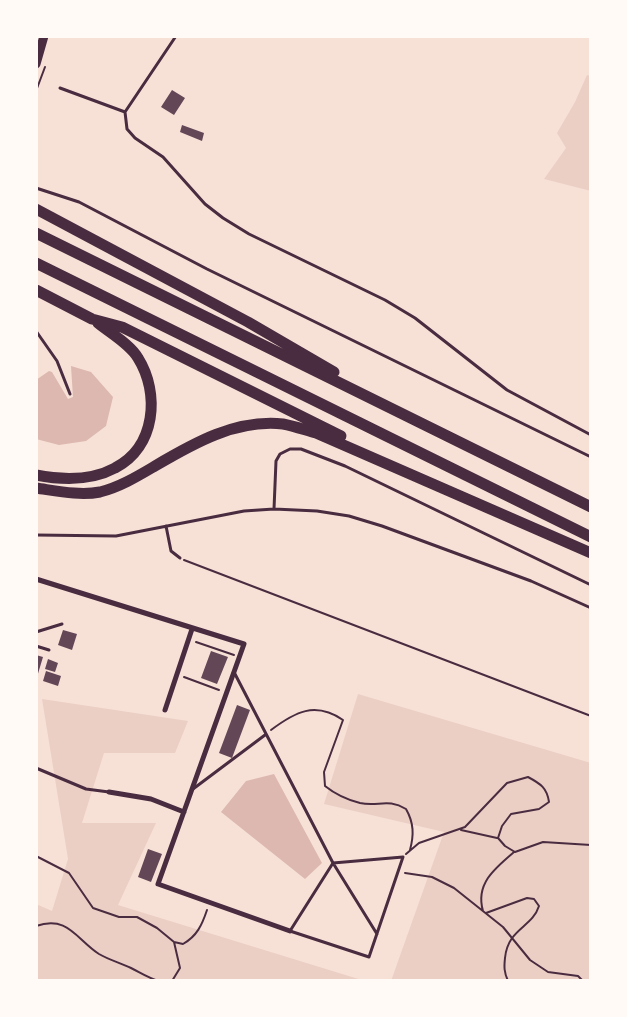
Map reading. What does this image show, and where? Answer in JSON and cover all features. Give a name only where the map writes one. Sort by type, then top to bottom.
[{"type":"highway","points":[[36,209],[248,322],[393,408]]},
{"type":"highway","points":[[36,232],[591,507]]},
{"type":"highway","points":[[36,263],[591,537]]},
{"type":"highway","points":[[36,290],[92,319],[138,356],[150,385],[152,413],[148,431],[129,458],[115,468],[90,476],[60,480],[36,475]]},
{"type":"highway","points":[[92,319],[122,327],[460,496]]},
{"type":"highway","points":[[36,488],[73,493],[100,492],[125,483],[207,438],[229,429],[265,423],[285,424],[316,433],[591,553]]},
{"type":"main road","points":[[36,64],[44,36]]},
{"type":"street","points":[[36,579],[244,644],[235,674],[158,884],[209,904],[290,931]]},
{"type":"street","points":[[165,710],[192,629]]},
{"type":"street","points":[[109,792],[151,799],[184,812]]},
{"type":"lane","points":[[176,36],[125,112],[127,129],[135,138],[163,157],[205,204],[223,218],[249,234],[385,300],[415,318],[507,390],[591,435]]},
{"type":"lane","points":[[60,88],[125,112]]},
{"type":"lane","points":[[36,188],[78,202],[207,269],[591,457]]},
{"type":"lane","points":[[36,331],[57,361],[70,394]]},
{"type":"lane","points":[[274,509],[276,461],[280,454],[290,449],[301,450],[345,466],[591,585]]},
{"type":"lane","points":[[36,535],[116,536],[244,511],[274,509],[317,511],[350,516],[382,526],[531,581],[591,608]]},
{"type":"lane","points":[[166,526],[171,551],[180,558]]},
{"type":"lane","points":[[36,632],[62,624]]},
{"type":"lane","points":[[36,646],[49,650]]},
{"type":"lane","points":[[235,674],[333,863],[377,934]]},
{"type":"lane","points":[[193,789],[265,735]]},
{"type":"lane","points":[[36,768],[86,789],[109,792]]},
{"type":"lane","points":[[403,857],[370,958],[290,931],[333,863],[403,857]]},
{"type":"path","points":[[180,558],[591,716]]},
{"type":"path","points":[[189,639],[240,657]]},
{"type":"path","points":[[177,675],[228,693]]},
{"type":"path","points":[[265,735],[292,715],[309,709],[335,714],[343,720],[324,772],[325,786],[335,794],[361,803],[388,802],[406,809],[413,827],[414,838],[410,850]]},
{"type":"path","points":[[403,857],[419,843],[458,829],[479,814],[507,783],[528,777],[540,783],[547,791],[549,802],[539,809],[511,814],[502,826],[498,838]]},
{"type":"path","points":[[458,829],[498,838],[504,846],[515,852]]},
{"type":"path","points":[[484,912],[480,900],[482,887],[494,870],[515,852],[543,842],[591,844]]},
{"type":"path","points":[[36,856],[68,873],[92,908],[120,917],[137,917],[157,928],[174,942],[183,944],[192,939],[202,926],[209,904]]},
{"type":"path","points":[[398,872],[432,877],[454,888],[512,937],[530,960],[548,972],[578,976],[583,981]]},
{"type":"path","points":[[484,912],[527,898],[534,899],[539,906],[536,916],[521,926],[506,948],[504,972],[508,981]]},
{"type":"path","points":[[36,926],[47,922],[67,926],[99,954],[145,977],[159,981]]},
{"type":"path","points":[[172,981],[180,968],[174,942]]},
{"type":"shaded area","points":[[587,75],[591,76],[591,191],[544,179],[566,148],[557,133],[575,102]]},
{"type":"shaded area","points":[[71,366],[91,372],[113,397],[106,426],[86,441],[59,445],[36,439],[36,380],[49,371],[52,372],[68,399],[73,397]]},
{"type":"shaded area","points":[[358,694],[591,763],[591,981],[391,981],[444,832],[324,804]]},
{"type":"shaded area","points":[[42,699],[188,721],[175,753],[104,753],[82,823],[156,823],[118,905],[365,981],[36,981],[36,904],[52,911],[68,859]]},
{"type":"shaded area","points":[[274,774],[322,863],[305,879],[221,812],[246,781]]},
{"type":"building","points":[[172,90],[185,98],[174,115],[161,107]]},
{"type":"building","points":[[182,125],[204,133],[202,141],[180,132]]},
{"type":"building","points":[[63,630],[77,634],[72,650],[58,645]]},
{"type":"building","points":[[211,651],[228,657],[217,684],[201,678]]},
{"type":"building","points":[[36,655],[43,657],[37,677],[36,676]]},
{"type":"building","points":[[48,659],[58,663],[55,672],[45,669]]},
{"type":"building","points":[[46,671],[61,676],[58,686],[43,681]]},
{"type":"building","points":[[237,705],[250,710],[232,758],[219,753]]},
{"type":"building","points":[[148,849],[162,854],[151,882],[138,877]]}]
